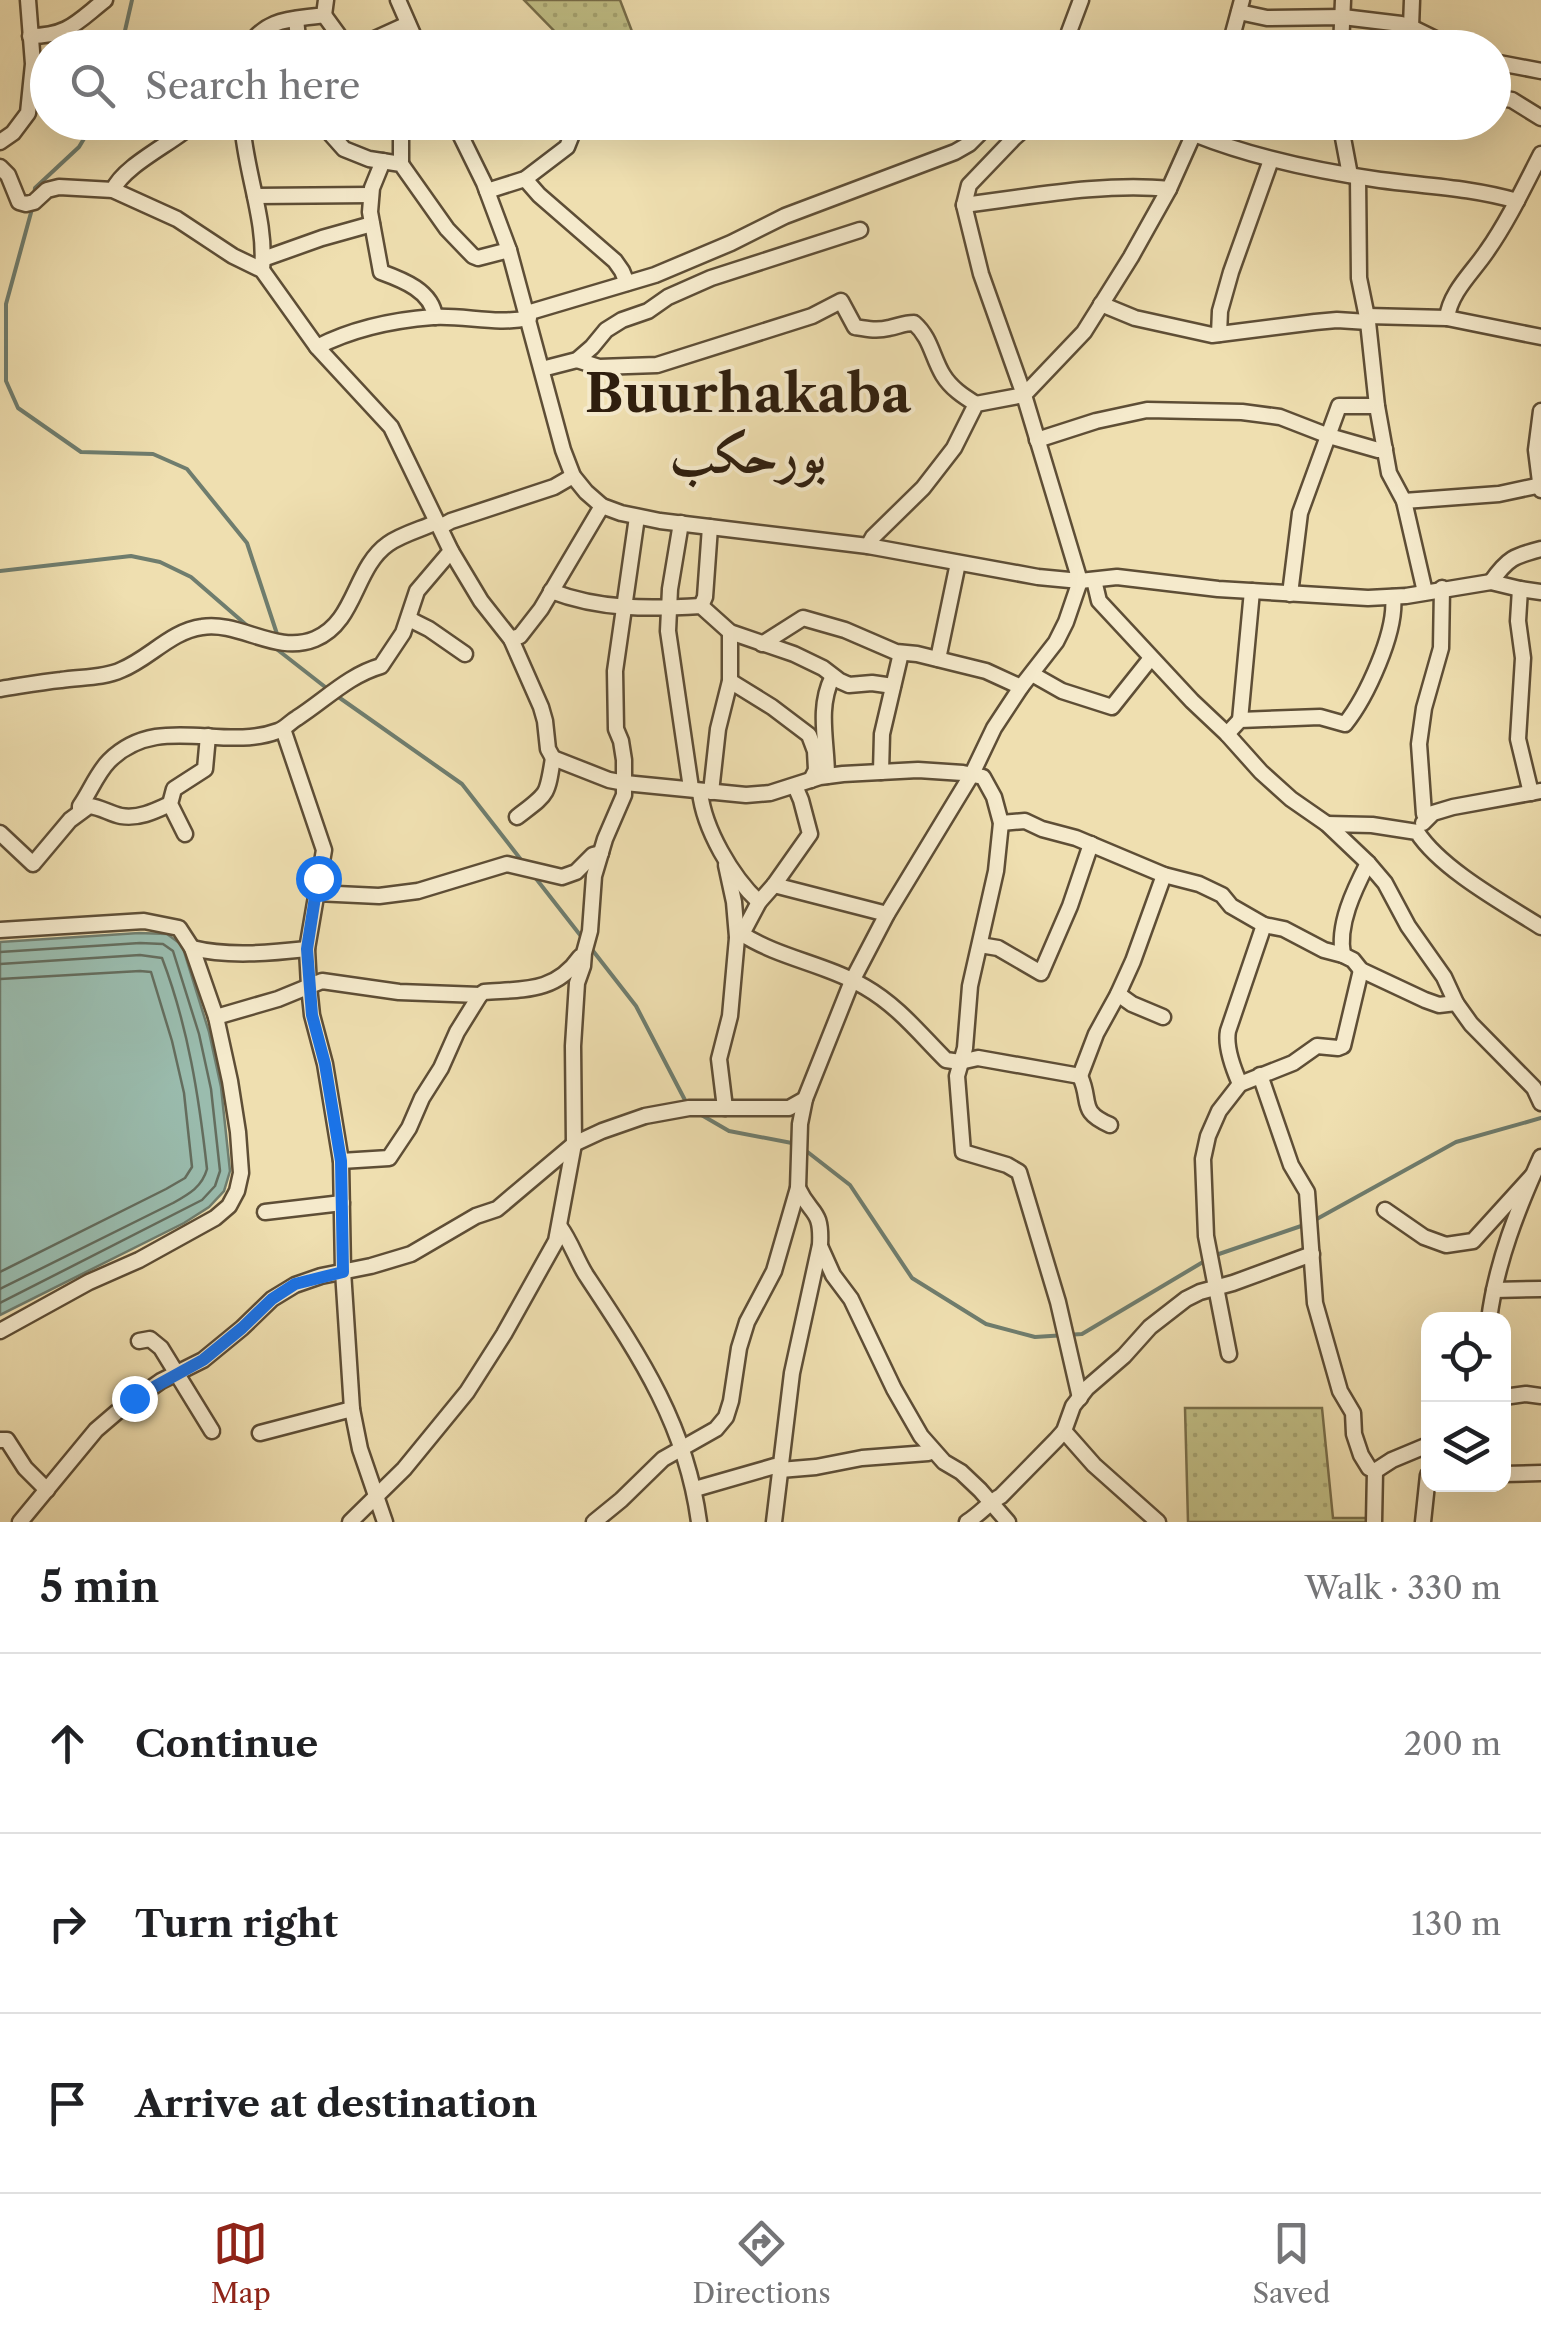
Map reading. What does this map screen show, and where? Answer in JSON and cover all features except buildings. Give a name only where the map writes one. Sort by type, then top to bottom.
[{"type":"street","points":[[28,0],[30,36]]},
{"type":"street","points":[[65,30],[105,0]]},
{"type":"street","points":[[398,0],[411,30]]},
{"type":"street","points":[[1070,30],[1080,0]]},
{"type":"street","points":[[1342,30],[1343,0]]},
{"type":"street","points":[[1411,27],[1412,0]]},
{"type":"street","points":[[1240,6],[1267,18],[1344,17],[1417,30]]},
{"type":"street","points":[[260,30],[274,22],[325,8],[339,30]]},
{"type":"street","points":[[296,19],[297,30]]},
{"type":"street","points":[[394,30],[408,24]]},
{"type":"street","points":[[1511,66],[1541,72]]},
{"type":"street","points":[[0,142],[13,133],[28,113],[30,93]]},
{"type":"street","points":[[1511,100],[1541,118]]},
{"type":"street","points":[[113,190],[124,174],[172,140]]},
{"type":"street","points":[[244,140],[262,264],[317,347],[392,427],[451,551],[481,601],[511,639],[540,707],[552,758],[551,782],[547,792],[517,816]]},
{"type":"street","points":[[336,140],[344,149],[369,159],[401,164]]},
{"type":"street","points":[[401,140],[401,164],[448,229],[473,256],[509,250]]},
{"type":"street","points":[[463,140],[488,192],[509,250],[563,450],[573,476],[602,506],[637,517],[868,546],[1038,576],[1087,580],[1116,577],[1252,592],[1393,598],[1490,582],[1541,592]]},
{"type":"street","points":[[488,192],[525,179],[567,147],[570,140]]},
{"type":"street","points":[[317,347],[368,328],[435,317],[508,322],[655,276],[785,216],[955,152],[973,140]]},
{"type":"street","points":[[1012,140],[970,185],[964,205],[981,274],[1087,580],[1099,601],[1260,772],[1327,824],[1368,863],[1385,883],[1471,1024],[1534,1088],[1540,1100]]},
{"type":"street","points":[[576,360],[600,367],[657,365],[812,316],[841,301],[855,327],[871,330],[914,323],[932,346],[943,375],[960,394],[976,404],[1024,395],[1084,332],[1169,189],[1191,140]]},
{"type":"street","points":[[1224,140],[1271,160],[1354,176],[1465,190],[1517,202]]},
{"type":"street","points":[[1345,140],[1354,176],[1360,278],[1377,406],[1389,473],[1404,501],[1425,592]]},
{"type":"street","points":[[1446,318],[1458,290],[1517,202],[1541,154]]},
{"type":"street","points":[[1219,334],[1220,311],[1231,272],[1271,160]]},
{"type":"street","points":[[383,161],[371,195],[381,272],[413,285],[433,306],[435,317]]},
{"type":"street","points":[[0,167],[8,175],[15,198],[26,204],[53,188],[113,190],[177,219],[233,256],[262,264],[372,224]]},
{"type":"street","points":[[525,179],[614,261],[626,284]]},
{"type":"street","points":[[964,205],[1104,188],[1169,189]]},
{"type":"street","points":[[255,196],[371,195]]},
{"type":"street","points":[[542,369],[576,360],[622,320],[711,278],[860,230]]},
{"type":"street","points":[[731,242],[740,268]]},
{"type":"street","points":[[1102,304],[1135,318],[1204,334],[1314,322],[1446,318],[1541,337]]},
{"type":"street","points":[[868,546],[923,488],[954,448],[976,404]]},
{"type":"street","points":[[1290,594],[1300,513],[1339,406],[1377,406]]},
{"type":"street","points":[[1037,440],[1146,410],[1242,412],[1280,417],[1329,436],[1385,449]]},
{"type":"street","points":[[1404,501],[1541,487],[1536,450],[1541,411]]},
{"type":"street","points":[[0,689],[118,672],[180,635],[204,626],[242,631],[264,641],[314,640],[342,619],[371,565],[389,543],[554,487],[573,476]]},
{"type":"street","points":[[511,639],[520,636],[542,609],[602,506]]},
{"type":"street","points":[[350,1522],[404,1469],[486,1365],[560,1227],[574,1144],[576,984],[590,932],[594,876],[625,783],[616,728],[615,671],[637,517]]},
{"type":"street","points":[[681,524],[668,609],[671,660],[705,816],[724,854],[759,902]]},
{"type":"street","points":[[702,606],[710,527]]},
{"type":"street","points":[[1490,582],[1516,555],[1541,549]]},
{"type":"street","points":[[80,810],[109,761],[139,740],[176,733],[242,736],[284,729],[351,679],[382,666],[409,619],[417,590],[451,551]]},
{"type":"street","points":[[938,659],[958,563]]},
{"type":"street","points":[[594,1522],[663,1460],[716,1429],[726,1417],[747,1322],[774,1271],[798,1188],[800,1124],[805,1099],[852,980],[972,774],[994,728],[1061,632],[1087,580]]},
{"type":"street","points":[[1427,817],[1419,744],[1424,708],[1441,648],[1442,588]]},
{"type":"street","points":[[1418,832],[1433,813],[1536,792],[1518,739],[1523,658],[1518,621],[1520,589]]},
{"type":"street","points":[[551,591],[586,603],[668,609],[702,606],[730,632],[794,654],[823,668],[832,678],[850,685],[893,686]]},
{"type":"street","points":[[1227,734],[1240,720],[1252,592]]},
{"type":"street","points":[[1240,720],[1320,718],[1345,724],[1374,673],[1388,638],[1393,598]]},
{"type":"street","points":[[762,644],[803,618],[901,653],[986,671],[1021,687]]},
{"type":"street","points":[[409,619],[465,654]]},
{"type":"street","points":[[701,791],[730,681],[730,632]]},
{"type":"street","points":[[881,772],[882,734],[901,653]]},
{"type":"street","points":[[1032,674],[1062,691],[1112,707],[1151,658]]},
{"type":"street","points":[[827,776],[823,715],[832,678]]},
{"type":"street","points":[[730,681],[809,734],[816,770],[810,780]]},
{"type":"street","points":[[284,729],[324,850],[307,949],[309,986],[341,1161],[352,1409],[360,1449],[385,1522]]},
{"type":"street","points":[[186,834],[170,804],[174,788],[205,769],[208,736]]},
{"type":"street","points":[[552,758],[609,780],[746,796],[827,776],[918,770],[983,777],[1001,823],[996,871],[970,986],[965,1048],[957,1076],[963,1152],[1019,1172],[1058,1302],[1080,1398]]},
{"type":"street","points":[[725,1108],[720,1058],[730,1016],[734,946],[759,902],[810,834],[795,786]]},
{"type":"street","points":[[0,834],[33,864],[80,810],[89,806],[120,816],[134,816],[170,804]]},
{"type":"street","points":[[1001,823],[1026,821],[1164,875],[1212,889],[1264,925],[1284,929],[1324,950],[1344,955],[1362,970],[1426,1000],[1439,1005],[1456,1003]]},
{"type":"street","points":[[1327,824],[1340,822],[1418,832]]},
{"type":"street","points":[[1418,832],[1424,842],[1468,880],[1541,928]]},
{"type":"street","points":[[980,945],[998,948],[1041,973],[1091,844]]},
{"type":"street","points":[[316,893],[402,893],[507,864],[562,877],[576,872],[601,852]]},
{"type":"street","points":[[724,854],[739,936]]},
{"type":"street","points":[[1344,955],[1346,915],[1368,863]]},
{"type":"street","points":[[1110,1125],[1089,1112],[1080,1076],[1138,947],[1164,875]]},
{"type":"street","points":[[774,885],[887,914]]},
{"type":"street","points":[[0,930],[144,921],[179,928],[192,948],[216,1017],[230,1081],[241,1174],[229,1206],[216,1218],[0,1331]]},
{"type":"street","points":[[1240,1084],[1226,1045],[1228,1031],[1264,925]]},
{"type":"street","points":[[739,936],[852,980],[896,1007],[946,1060],[978,1058],[1080,1076]]},
{"type":"street","points":[[192,948],[240,953],[307,949]]},
{"type":"street","points":[[341,1161],[389,1158],[393,1154],[480,995],[536,988],[556,981],[570,972],[584,953]]},
{"type":"street","points":[[1229,1354],[1206,1236],[1203,1159],[1208,1136],[1219,1110],[1240,1084],[1293,1063],[1317,1046],[1342,1046],[1362,970]]},
{"type":"street","points":[[216,1017],[322,982],[399,992],[480,995]]},
{"type":"street","points":[[1118,994],[1163,1017]]},
{"type":"street","points":[[1260,1075],[1291,1165],[1307,1192],[1316,1303],[1340,1391],[1352,1414],[1361,1455],[1375,1472]]},
{"type":"street","points":[[20,1522],[96,1430],[134,1398],[203,1360],[272,1299],[295,1284],[411,1254],[476,1216],[497,1209],[574,1144],[602,1131],[644,1116],[689,1108],[789,1108],[805,1099]]},
{"type":"street","points":[[1490,1312],[1518,1208],[1541,1156]]},
{"type":"street","points":[[1385,1210],[1424,1236],[1446,1245],[1473,1241],[1532,1176]]},
{"type":"street","points":[[774,1522],[792,1373],[820,1245],[821,1224],[798,1188]]},
{"type":"street","points":[[265,1212],[342,1203]]},
{"type":"street","points":[[560,1227],[580,1267],[618,1320],[654,1381],[695,1488],[699,1522]]},
{"type":"street","points":[[820,1245],[921,1436],[1008,1522]]},
{"type":"street","points":[[975,1520],[1064,1431],[1073,1406],[1087,1388],[1186,1299],[1312,1254]]},
{"type":"street","points":[[1494,1290],[1541,1288]]},
{"type":"street","points":[[139,1341],[150,1338],[161,1348],[212,1431]]},
{"type":"street","points":[[1511,1396],[1541,1396]]},
{"type":"street","points":[[260,1433],[352,1409]]},
{"type":"street","points":[[1064,1431],[1094,1465],[1158,1522]]},
{"type":"street","points":[[0,1440],[7,1440],[25,1468],[46,1490]]},
{"type":"street","points":[[1375,1472],[1421,1448]]},
{"type":"street","points":[[695,1488],[764,1469],[816,1467],[933,1451]]},
{"type":"street","points":[[1374,1522],[1375,1472]]},
{"type":"street","points":[[1511,1474],[1541,1473]]},
{"type":"street","points":[[1423,1522],[1426,1492]]},
{"type":"shaded area","points":[[524,0],[620,0],[631,30],[553,30]]},
{"type":"shaded area","points":[[1185,1408],[1322,1408],[1333,1518],[1372,1518],[1373,1522],[1188,1522]]},
{"type":"water","points":[[167,934],[182,945],[221,1087],[230,1171],[224,1191],[209,1207],[184,1223],[0,1315],[0,942]]},
{"type":"waterway","points":[[125,30],[132,0]]},
{"type":"waterway","points":[[34,195],[35,188],[83,140]]},
{"type":"waterway","points":[[32,209],[6,304],[6,381],[18,408],[81,452],[153,454],[187,469],[247,543],[278,637]]},
{"type":"waterway","points":[[0,571],[131,556],[160,562],[191,577],[251,629]]},
{"type":"waterway","points":[[274,647],[329,690]]},
{"type":"waterway","points":[[337,696],[462,784],[522,861]]},
{"type":"waterway","points":[[534,876],[584,940]]},
{"type":"waterway","points":[[590,947],[636,1006],[687,1104]]},
{"type":"waterway","points":[[698,1113],[729,1131],[797,1144]]},
{"type":"waterway","points":[[1315,1220],[1456,1142],[1541,1118]]},
{"type":"waterway","points":[[805,1150],[850,1185],[912,1278],[986,1324],[1035,1337],[1082,1334],[1208,1259]]},
{"type":"waterway","points":[[1216,1255],[1307,1224]]},
{"type":"district","name":"Buurhakaba بورحكب","points":[[748,424]]},
{"type":"route","points":[[134,1398],[203,1360],[272,1299],[295,1284],[343,1272],[341,1161],[325,1064],[312,1015],[307,949],[318,878]]}]
